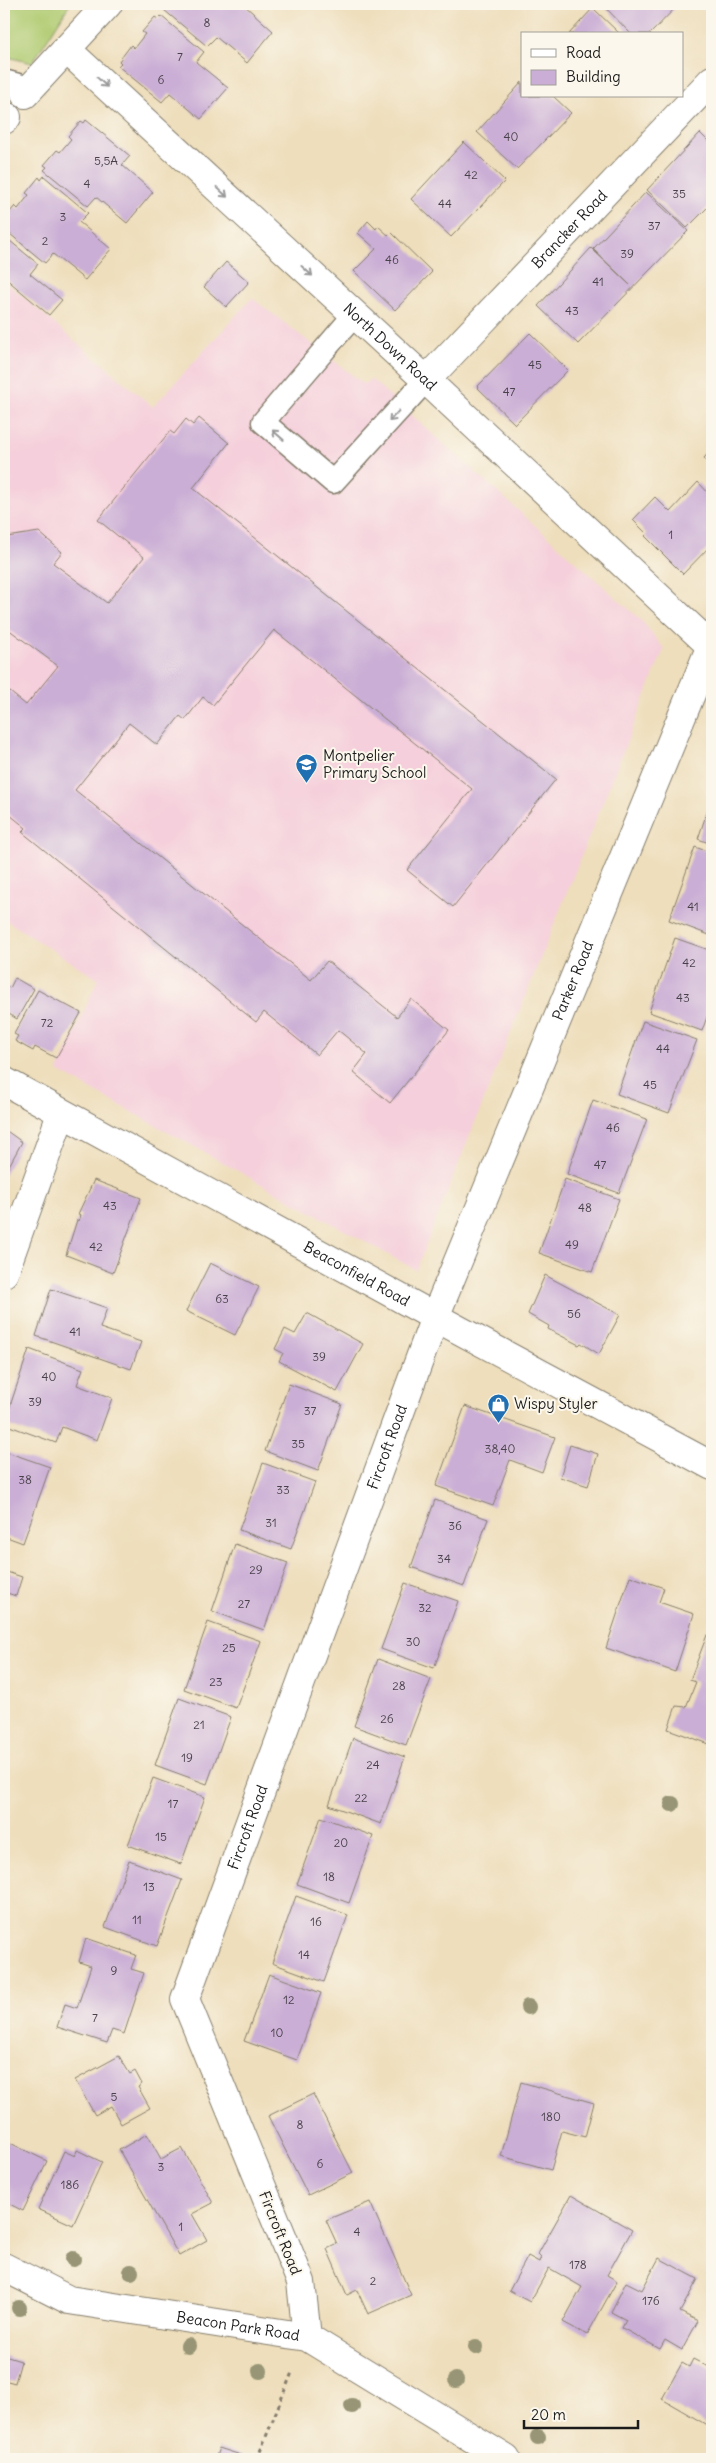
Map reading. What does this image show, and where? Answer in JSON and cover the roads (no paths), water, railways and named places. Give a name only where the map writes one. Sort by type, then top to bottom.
[{"type":"street","points":[[20,88],[66,49],[108,4]]},
{"type":"street","name":"North Down Road","points":[[66,49],[712,645]]},
{"type":"street","name":"Brancker Road","points":[[426,380],[712,80]]},
{"type":"street","name":"Parker Road","points":[[435,1318],[712,645]]},
{"type":"street","name":"Beaconfield Road","points":[[4,1081],[435,1318],[712,1466]]},
{"type":"street","points":[[4,1273],[61,1114]]},
{"type":"street","name":"Fircroft Road","points":[[308,2337],[300,2282],[185,1999],[435,1318]]},
{"type":"street","name":"Beacon Park Road","points":[[4,2267],[69,2300],[308,2337],[506,2459]]},
{"type":"lane","points":[[355,314],[263,422],[334,482],[426,380]]},
{"type":"place","name":"Montpelier Primary School","points":[[307,784]]},
{"type":"place","name":"Wispy Styler","points":[[498,1423]]}]
